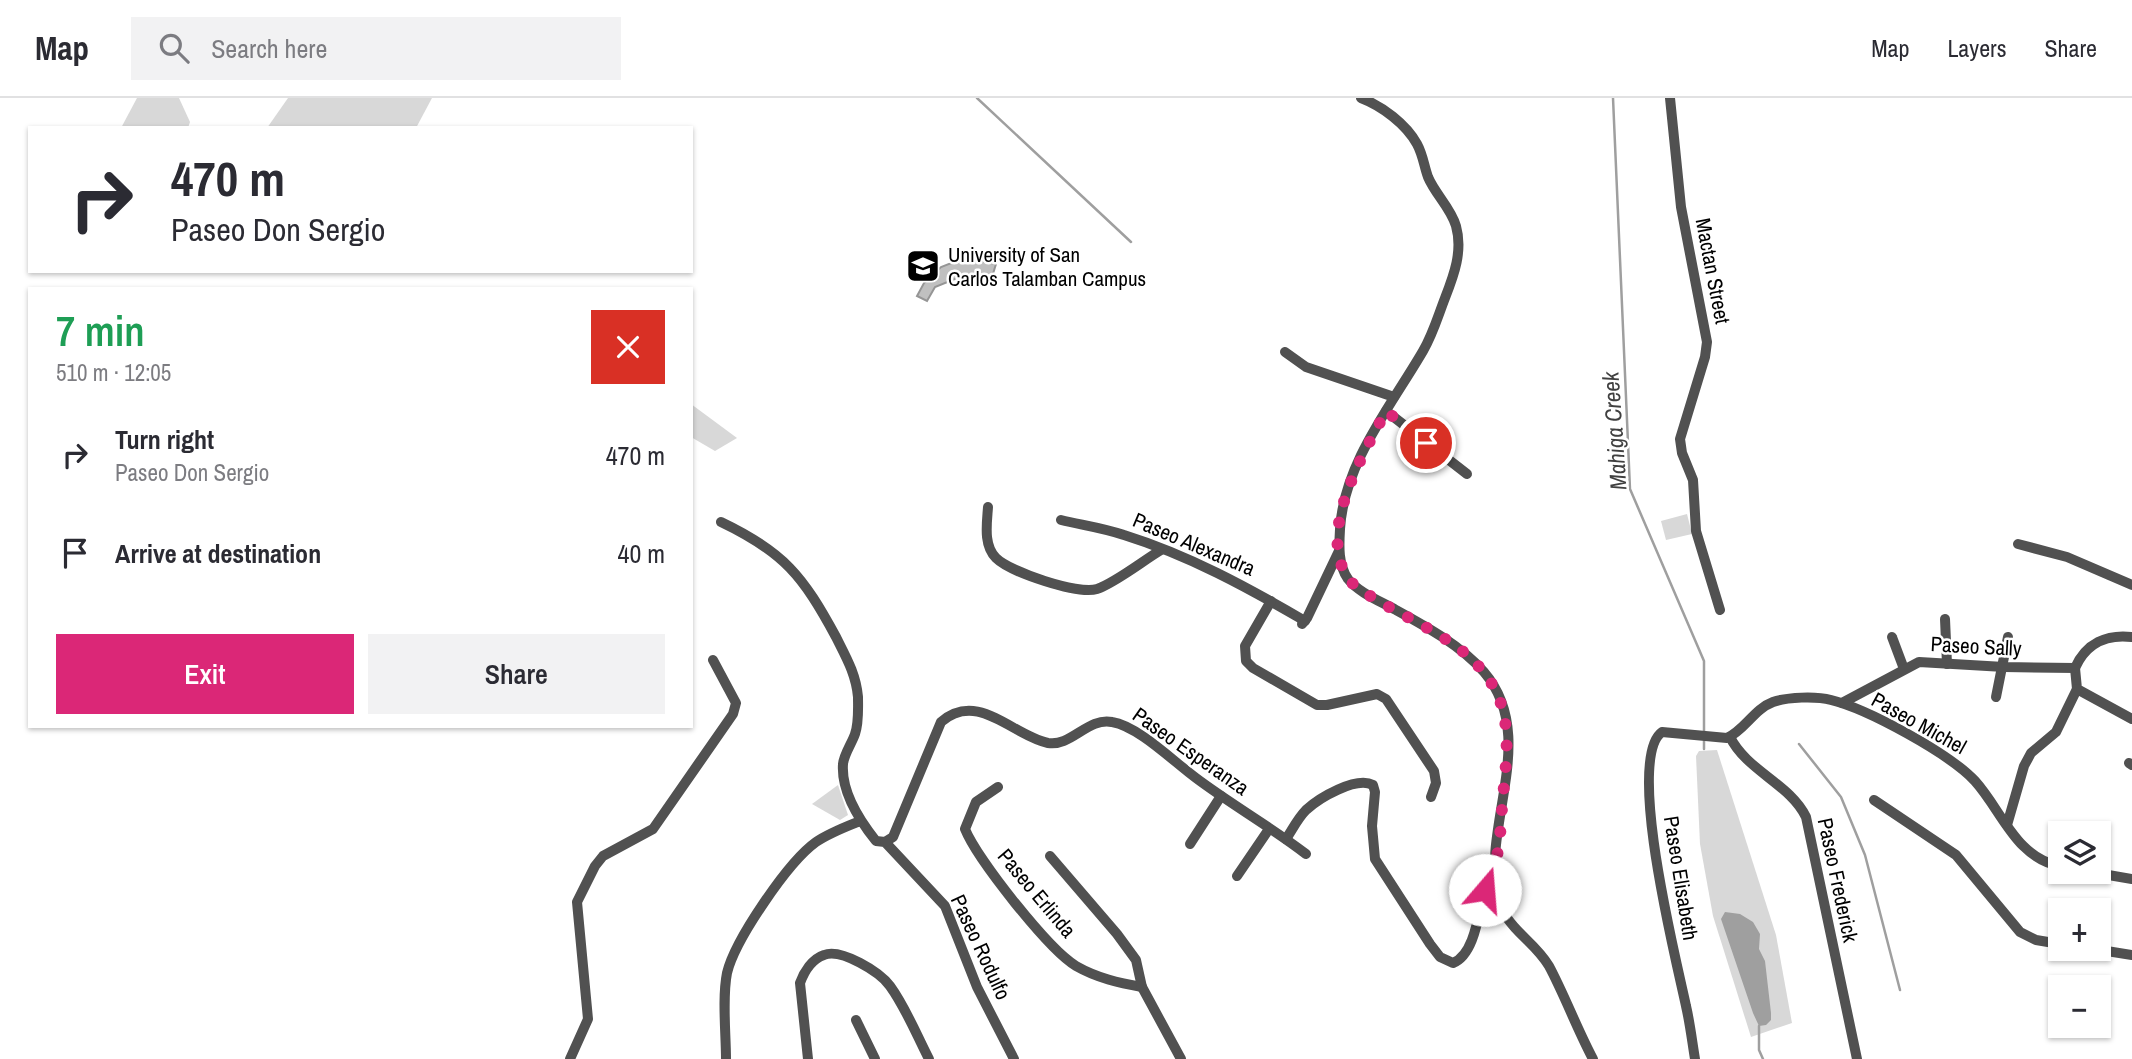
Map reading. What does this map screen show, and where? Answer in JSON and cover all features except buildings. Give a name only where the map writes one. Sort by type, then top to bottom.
[{"type":"street","points":[[1361,98],[1398,121],[1416,142],[1429,179],[1452,215],[1458,244],[1455,273],[1430,337],[1386,411],[1346,494],[1340,520],[1339,551],[1344,571],[1355,586],[1462,651],[1486,674],[1495,689],[1507,721],[1508,746],[1495,885],[1502,908],[1518,935],[1538,952],[1550,969],[1593,1059]]},
{"type":"street","name":"Mactan Street","points":[[1670,98],[1681,207],[1707,342],[1680,439],[1696,494],[1696,531],[1720,610]]},
{"type":"street","points":[[1285,352],[1306,367],[1394,397]]},
{"type":"street","points":[[1386,411],[1466,474]]},
{"type":"street","points":[[988,507],[986,535],[996,558],[1031,576],[1075,590],[1097,589],[1161,550]]},
{"type":"street","name":"Paseo Alexandra","points":[[1061,520],[1124,535],[1231,578],[1303,622],[1339,551]]},
{"type":"street","name":"Paseo Rodulfo","points":[[721,522],[757,539],[800,576],[812,594],[855,673],[858,696],[856,731],[843,762],[845,782],[860,821],[876,841],[885,842],[945,906],[977,987],[1014,1059]]},
{"type":"street","points":[[2018,544],[2067,557],[2132,585]]},
{"type":"street","points":[[1272,601],[1245,646],[1246,661],[1253,668],[1317,705],[1377,694],[1386,699],[1434,771],[1436,783],[1431,797]]},
{"type":"street","points":[[1945,619],[1947,664]]},
{"type":"street","points":[[2007,825],[2028,759],[2031,753],[2056,732],[2077,688],[2075,668],[2086,651],[2113,635],[2132,637]]},
{"type":"street","points":[[1892,637],[1904,669]]},
{"type":"street","points":[[1996,697],[2008,637]]},
{"type":"street","points":[[570,1059],[588,1019],[577,902],[603,856],[653,829],[733,714],[736,703],[713,660]]},
{"type":"street","name":"Paseo Sally","points":[[1842,703],[1919,662],[2075,668]]},
{"type":"street","points":[[2077,688],[2132,719]]},
{"type":"street","name":"Paseo Michel","points":[[1730,737],[1772,702],[1826,699],[1842,703],[1908,735],[1964,770],[2030,854],[2048,863]]},
{"type":"street","name":"Paseo Esperanza","points":[[885,842],[893,837],[941,722],[952,712],[965,710],[1002,720],[1046,743],[1060,744],[1079,731],[1103,721],[1115,722],[1135,732],[1221,796],[1306,854]]},
{"type":"street","name":"Paseo Elisabeth","points":[[1695,1059],[1655,862],[1650,805],[1654,739],[1662,732],[1730,737]]},
{"type":"street","name":"Paseo Frederick","points":[[1730,737],[1738,751],[1793,798],[1806,817],[1857,1059]]},
{"type":"street","points":[[1286,838],[1306,810],[1325,798],[1356,782],[1366,781],[1373,785],[1375,792],[1372,842],[1375,859],[1430,944],[1440,957],[1453,963],[1463,955],[1469,943],[1483,904],[1487,877],[1495,863]]},
{"type":"street","name":"Paseo Erlinda","points":[[998,787],[976,803],[965,829],[988,867],[1040,931],[1073,964],[1097,976],[1142,987]]},
{"type":"street","points":[[1190,844],[1221,796]]},
{"type":"street","points":[[1874,800],[1956,855],[2020,932],[2036,940],[2048,942]]},
{"type":"street","points":[[726,1059],[727,974],[749,928],[780,881],[805,851],[817,841],[860,821]]},
{"type":"street","points":[[1237,876],[1269,829]]},
{"type":"street","name":"Paseo Erlinda","points":[[1050,856],[1136,960],[1142,987],[1181,1059]]},
{"type":"street","points":[[2111,875],[2132,879]]},
{"type":"street","points":[[2111,952],[2132,955]]},
{"type":"street","points":[[808,1059],[800,983],[804,971],[814,961],[822,955],[834,953],[877,972],[891,986],[929,1059]]},
{"type":"street","points":[[856,1020],[876,1059]]},
{"type":"shaded area","points":[[137,98],[179,98],[190,122],[189,126],[122,126]]},
{"type":"shaded area","points":[[288,98],[432,98],[417,126],[268,126]]},
{"type":"shaded area","points":[[693,405],[737,438],[715,451],[693,438]]},
{"type":"shaded area","points":[[1687,514],[1692,534],[1666,540],[1661,521]]},
{"type":"shaded area","points":[[1717,750],[1776,935],[1792,1023],[1751,1037],[1713,916],[1700,844],[1696,756],[1699,751]]},
{"type":"shaded area","points":[[838,785],[848,815],[840,820],[812,804]]},
{"type":"shaded area","points":[[1725,912],[1740,914],[1753,922],[1760,934],[1759,949],[1765,961],[1771,1013],[1771,1020],[1766,1025],[1759,1026],[1753,1013],[1721,919]]},
{"type":"waterway","points":[[977,98],[1131,242]]},
{"type":"waterway","name":"Mahiga Creek","points":[[1613,98],[1630,489],[1704,661],[1704,732]]},
{"type":"waterway","name":"Mahiga Creek","points":[[1704,738],[1704,749]]},
{"type":"waterway","points":[[1799,744],[1841,797],[1865,855],[1900,990]]},
{"type":"waterway","points":[[1759,1026],[1759,1050],[1763,1059]]},
{"type":"place","name":"University of San Carlos Talamban Campus","points":[[923,266]]},
{"type":"route","points":[[1426,443],[1386,411],[1351,478],[1342,507],[1339,551],[1344,571],[1355,586],[1422,624],[1462,651],[1486,674],[1502,704],[1507,721],[1506,770],[1495,863],[1487,877],[1485,890]]}]
